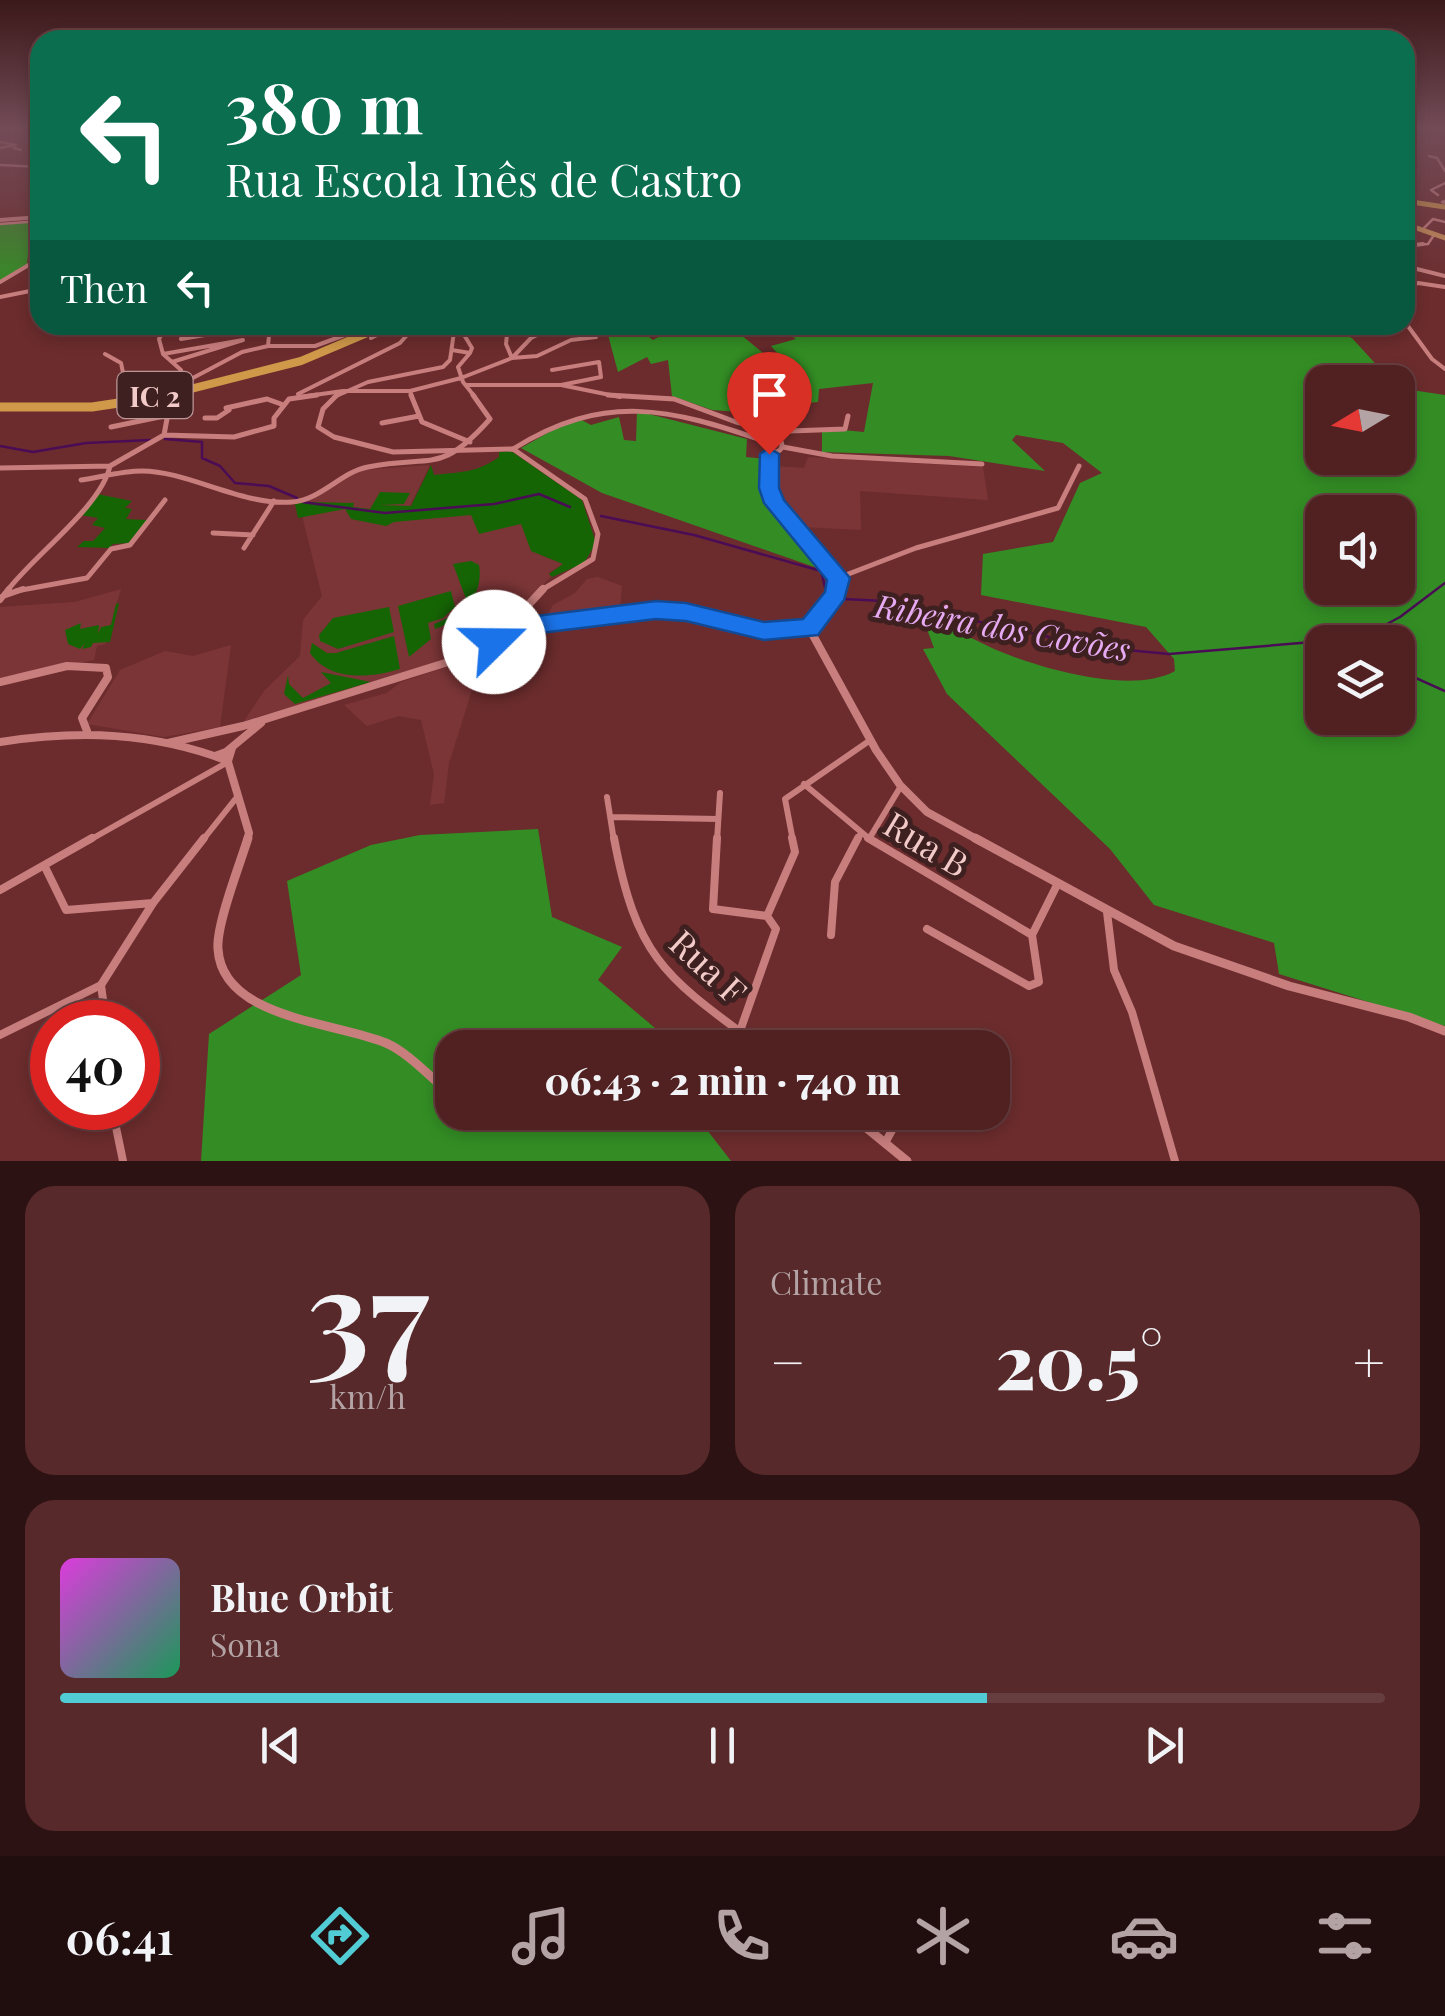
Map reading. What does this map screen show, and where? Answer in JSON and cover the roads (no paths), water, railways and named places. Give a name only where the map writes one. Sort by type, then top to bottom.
[{"type":"highway","points":[[1415,202],[1445,205]]},
{"type":"highway","name":"IC 2","points":[[0,405],[70,409],[155,398],[308,358],[362,335]]},
{"type":"main road","points":[[1415,226],[1445,238]]},
{"type":"street","points":[[1438,195],[1432,191],[1443,183]]},
{"type":"street","points":[[1415,245],[1428,244],[1434,235],[1423,229],[1433,219],[1445,222]]},
{"type":"street","points":[[0,222],[30,220]]},
{"type":"street","points":[[0,282],[30,264]]},
{"type":"street","points":[[1415,268],[1445,276]]},
{"type":"street","points":[[1415,284],[1445,288]]},
{"type":"street","points":[[0,299],[30,291]]},
{"type":"street","points":[[1415,333],[1425,354],[1445,369]]},
{"type":"street","points":[[161,335],[163,354],[182,370],[182,384]]},
{"type":"street","points":[[182,335],[181,339],[205,335]]},
{"type":"street","points":[[268,346],[269,335]]},
{"type":"street","points":[[105,354],[121,363],[124,380],[138,391],[172,388],[202,376],[230,357],[268,346],[309,348],[354,335]]},
{"type":"street","points":[[0,468],[110,466],[164,435],[218,439],[255,434],[274,426],[280,404],[400,343],[407,335]]},
{"type":"street","points":[[448,454],[394,452],[326,434],[318,428],[320,417],[343,391],[356,384],[438,370],[447,364],[454,335]]},
{"type":"street","points":[[463,335],[472,348],[458,367],[461,378],[470,395],[489,413],[490,420],[463,449]]},
{"type":"street","points":[[507,335],[512,358]]},
{"type":"street","points":[[512,358],[536,335]]},
{"type":"street","points":[[296,396],[410,391],[461,378],[512,358],[533,357],[572,340],[596,337]]},
{"type":"street","points":[[163,354],[243,340],[172,362]]},
{"type":"street","points":[[452,350],[470,353]]},
{"type":"street","points":[[466,385],[561,385],[599,378],[600,362],[552,370]]},
{"type":"street","points":[[561,385],[628,399],[674,399],[736,422],[783,433],[844,430],[848,416]]},
{"type":"street","points":[[410,391],[418,416],[429,426],[470,442]]},
{"type":"street","points":[[164,435],[171,397]]},
{"type":"street","points":[[205,418],[217,418],[229,408],[272,399],[280,404]]},
{"type":"street","points":[[81,480],[144,471],[292,502],[313,496],[364,467],[424,464],[463,449],[513,450],[578,414],[616,407],[652,411],[820,457],[935,458],[982,464]]},
{"type":"street","points":[[111,427],[170,415]]},
{"type":"street","points":[[382,423],[418,416]]},
{"type":"street","points":[[772,450],[781,444],[783,433]]},
{"type":"street","points":[[168,744],[236,728],[452,662],[539,624],[672,610],[764,631],[809,628],[836,594],[838,578],[774,503],[769,488],[772,450],[767,442]]},
{"type":"street","points":[[494,642],[545,586],[593,558],[599,542],[585,499],[513,450]]},
{"type":"street","points":[[2,598],[35,556],[69,526],[110,477],[110,466]]},
{"type":"street","points":[[838,578],[916,548],[1058,508],[1079,466]]},
{"type":"street","points":[[2,598],[33,585],[87,578],[111,549],[130,545],[165,500]]},
{"type":"street","points":[[244,548],[274,501]]},
{"type":"street","points":[[213,533],[253,535]]},
{"type":"street","points":[[514,621],[539,624]]},
{"type":"street","points":[[514,621],[528,626]]},
{"type":"street","points":[[809,628],[823,645],[871,739],[901,786],[928,812],[1107,912],[1210,960],[1344,1004],[1409,1017],[1445,1031]]},
{"type":"street","points":[[0,682],[76,666],[106,668],[108,676],[82,718],[61,732]]},
{"type":"street","points":[[82,718],[82,726],[88,731]]},
{"type":"street","points":[[270,718],[241,737],[228,762],[249,832],[217,944],[220,972],[234,988],[292,1018],[388,1044],[435,1081]]},
{"type":"street","points":[[236,728],[241,737]]},
{"type":"street","points":[[0,742],[88,731],[168,744],[228,762]]},
{"type":"street","points":[[196,752],[195,745],[204,737]]},
{"type":"street","points":[[767,916],[796,852],[785,800],[871,739]]},
{"type":"street","points":[[212,756],[232,748]]},
{"type":"street","points":[[0,890],[228,762]]},
{"type":"street","name":"Rua B","points":[[804,784],[865,836],[1032,935]]},
{"type":"street","points":[[831,935],[835,882],[901,786]]},
{"type":"street","points":[[720,793],[713,910],[767,916],[776,929],[740,1030]]},
{"type":"street","points":[[0,1036],[102,986],[153,903],[239,795]]},
{"type":"street","name":"Rua F","points":[[607,797],[620,868],[640,935],[650,953],[739,1030]]},
{"type":"street","points":[[610,817],[718,819]]},
{"type":"street","points":[[44,867],[66,910],[153,903]]},
{"type":"street","points":[[927,929],[1029,986],[1036,986],[1040,982],[1032,935],[1057,885]]},
{"type":"street","points":[[1107,912],[1114,970],[1132,1012],[1175,1161]]},
{"type":"street","points":[[102,986],[104,1000]]},
{"type":"street","points":[[117,1130],[123,1161]]},
{"type":"street","points":[[869,1130],[906,1161]]},
{"type":"street","points":[[885,1143],[892,1130]]},
{"type":"waterway","name":"Ribeira dos Covões","points":[[165,439],[202,442],[202,458],[220,466],[235,483],[269,486],[297,498]]},
{"type":"waterway","name":"Ribeira dos Covões","points":[[0,446],[33,452],[86,443],[150,440]]},
{"type":"waterway","name":"Ribeira dos Covões","points":[[302,502],[385,513],[494,504],[539,494],[570,507]]},
{"type":"waterway","name":"Ribeira dos Covões","points":[[601,516],[694,535],[821,571],[826,591]]},
{"type":"waterway","name":"Ribeira dos Covões","points":[[844,599],[884,601],[1095,647],[1169,654],[1361,638],[1400,617],[1445,583]]},
{"type":"waterway","points":[[1415,678],[1445,691]]}]
